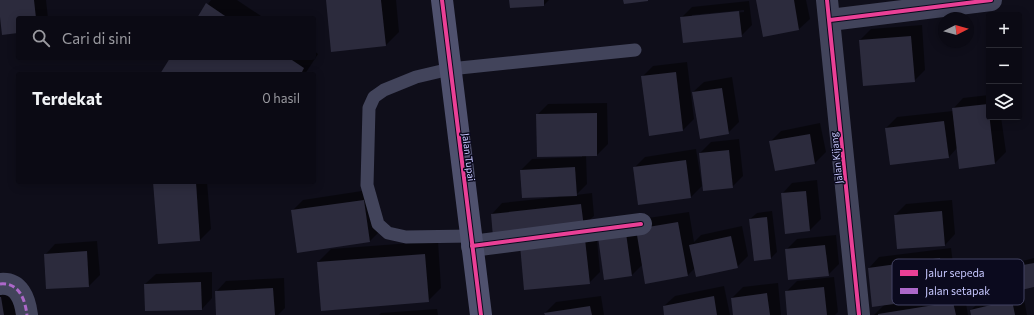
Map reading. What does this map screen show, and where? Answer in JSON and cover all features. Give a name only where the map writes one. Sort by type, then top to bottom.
[{"type":"street","name":"Jalan Tupai","points":[[442,0],[481,315]]},
{"type":"street","points":[[829,10],[991,0]]},
{"type":"street","name":"Jalan Kijang","points":[[829,10],[859,315]]},
{"type":"street","points":[[472,241],[641,224]]},
{"type":"street","points":[[0,284],[7,284],[19,290],[26,307],[27,315]]},
{"type":"lane","points":[[472,241],[406,237],[388,232],[378,224],[367,185],[369,108],[374,97],[384,90],[416,77],[450,69],[635,50]]},
{"type":"building","points":[[0,0],[34,0],[36,16],[16,16],[16,33],[2,35]]},
{"type":"building","points":[[326,0],[381,0],[386,46],[331,52]]},
{"type":"building","points":[[509,0],[544,0],[544,6],[510,8]]},
{"type":"building","points":[[623,0],[648,0],[648,1],[624,4]]},
{"type":"building","points":[[756,0],[794,0],[799,30],[763,37]]},
{"type":"building","points":[[206,3],[225,16],[198,16]]},
{"type":"building","points":[[739,11],[742,37],[683,43],[680,17]]},
{"type":"building","points":[[911,36],[915,82],[863,86],[859,40]]},
{"type":"building","points":[[169,60],[292,60],[304,68],[302,72],[161,72]]},
{"type":"building","points":[[676,72],[683,131],[649,136],[641,76]]},
{"type":"building","points":[[722,88],[729,134],[700,139],[692,92]]},
{"type":"building","points":[[986,104],[986,120],[990,120],[995,164],[959,169],[952,108]]},
{"type":"building","points":[[597,113],[597,156],[537,157],[536,114]]},
{"type":"building","points":[[944,121],[949,158],[890,165],[885,128]]},
{"type":"building","points":[[810,134],[815,164],[775,171],[769,141]]},
{"type":"building","points":[[729,150],[733,188],[703,191],[699,153]]},
{"type":"building","points":[[686,160],[691,198],[638,205],[633,167]]},
{"type":"building","points":[[575,167],[577,196],[522,198],[520,170]]},
{"type":"building","points":[[153,184],[196,184],[200,241],[158,244]]},
{"type":"building","points":[[806,191],[810,231],[785,234],[781,193]]},
{"type":"building","points":[[364,200],[370,242],[297,253],[291,210]]},
{"type":"building","points":[[581,204],[584,227],[493,237],[491,214]]},
{"type":"building","points":[[942,211],[945,246],[897,249],[894,215]]},
{"type":"building","points":[[767,217],[771,259],[754,261],[749,219]]},
{"type":"building","points":[[678,222],[688,276],[645,284],[636,229]]},
{"type":"building","points":[[626,233],[632,276],[604,280],[598,237]]},
{"type":"building","points":[[731,236],[738,268],[696,277],[689,245]]},
{"type":"building","points":[[585,239],[590,284],[524,290],[520,245]]},
{"type":"building","points":[[825,245],[829,276],[788,280],[785,249]]},
{"type":"building","points":[[87,251],[89,287],[46,289],[44,254]]},
{"type":"building","points":[[425,254],[429,302],[321,311],[317,262]]},
{"type":"building","points":[[1034,263],[1034,287],[1024,289],[1024,265]]},
{"type":"building","points":[[892,265],[892,304],[872,307],[868,268]]},
{"type":"building","points":[[201,282],[202,310],[145,311],[144,284]]},
{"type":"building","points":[[824,287],[827,315],[787,315],[785,291]]},
{"type":"building","points":[[273,288],[275,315],[216,315],[215,291]]},
{"type":"building","points":[[767,293],[770,315],[733,315],[731,298]]},
{"type":"building","points":[[714,296],[717,315],[664,315],[663,306]]},
{"type":"building","points":[[1,297],[4,315],[0,315]]},
{"type":"building","points":[[934,305],[954,305],[956,315],[878,315]]},
{"type":"building","points":[[991,305],[1013,305],[1015,315],[971,315],[970,310]]},
{"type":"building","points":[[590,306],[592,315],[545,315],[544,313]]},
{"type":"marked path","points":[[0,284],[12,286],[20,293],[25,303],[27,315]]},
{"type":"cycle path","points":[[442,0],[481,315]]},
{"type":"cycle path","points":[[827,0],[859,315]]},
{"type":"cycle path","points":[[830,20],[991,0]]},
{"type":"cycle path","points":[[472,246],[641,224]]}]
